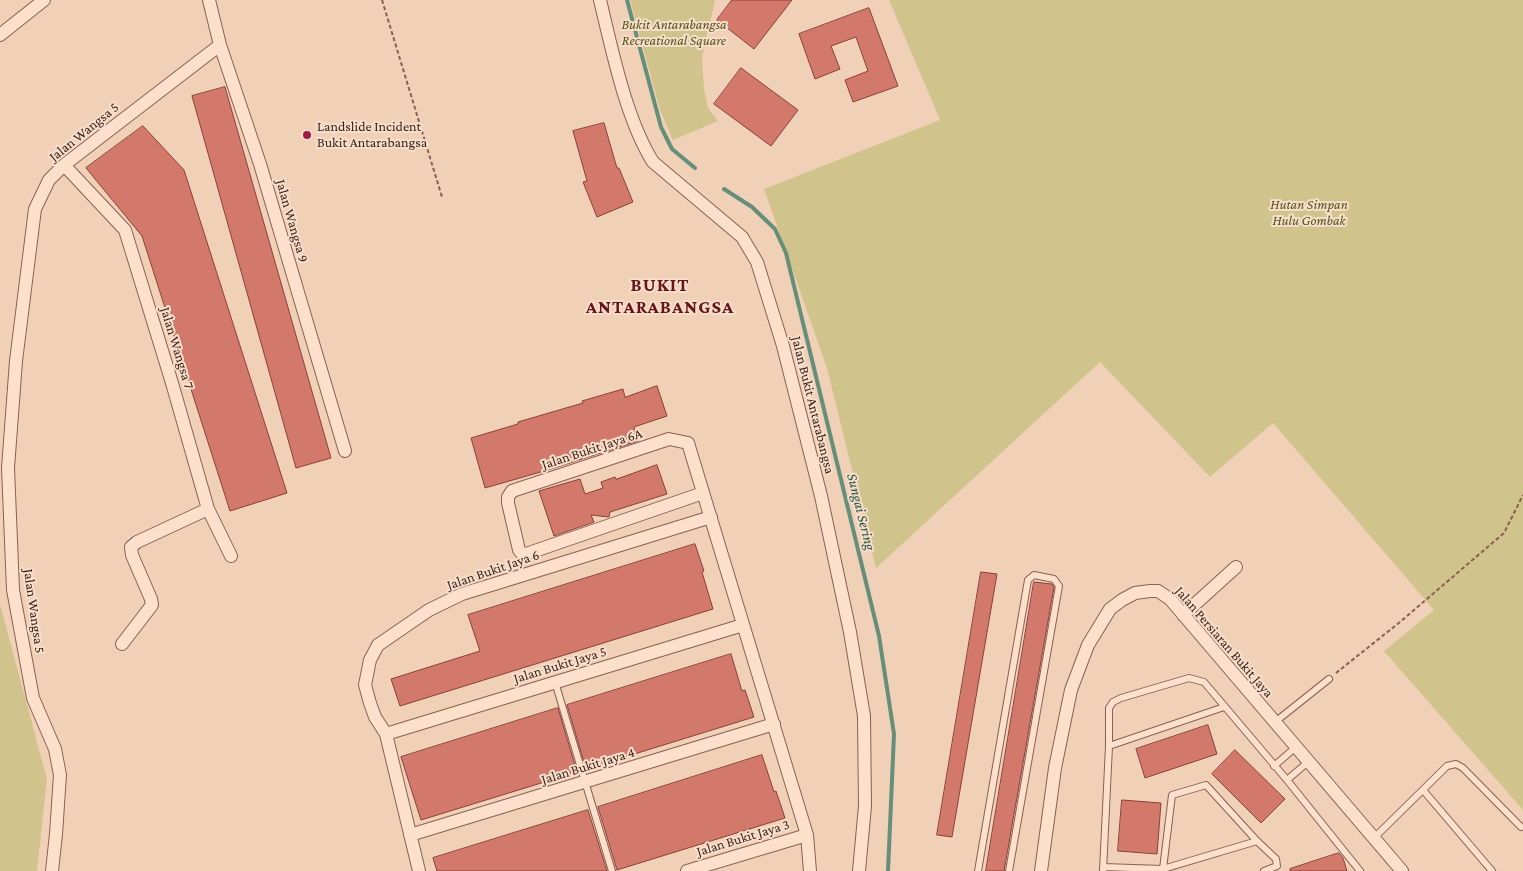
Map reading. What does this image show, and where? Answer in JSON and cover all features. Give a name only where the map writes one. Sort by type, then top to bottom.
[{"type":"street","points":[[0,35],[44,0]]},
{"type":"street","name":"Jalan Wangsa 9","points":[[209,0],[220,45],[260,164],[345,451]]},
{"type":"street","name":"Jalan Bukit Antarabangsa","points":[[600,0],[625,95],[643,146],[653,162],[742,238],[757,262],[783,346],[823,506],[850,632],[864,716],[865,806],[859,871]]},
{"type":"street","name":"Jalan Wangsa 5","points":[[52,871],[60,775],[55,749],[33,698],[13,590],[8,468],[16,361],[36,209],[49,180],[64,165],[220,45]]},
{"type":"street","name":"Jalan Wangsa 7","points":[[64,165],[125,230],[208,509],[231,556]]},
{"type":"street","name":"Jalan Bukit Jaya 6A","points":[[669,439],[688,443],[703,493],[523,555],[519,550],[508,497],[512,491],[669,439]]},
{"type":"street","points":[[703,493],[807,834],[810,871]]},
{"type":"street","points":[[122,644],[152,605],[132,555],[132,548],[137,542],[208,509]]},
{"type":"street","name":"Jalan Bukit Jaya 6","points":[[418,871],[386,734],[372,710],[365,685],[370,660],[378,644],[429,610],[462,594],[711,517]]},
{"type":"street","points":[[1183,615],[1236,567]]},
{"type":"street","name":"Jalan Persiaran Bukit Jaya","points":[[1041,871],[1055,768],[1071,690],[1088,645],[1110,609],[1122,600],[1142,591],[1158,591],[1170,600],[1402,871]]},
{"type":"street","name":"Jalan Bukit Jaya 5","points":[[386,734],[743,625]]},
{"type":"street","name":"Jalan Bukit Jaya 4","points":[[410,836],[774,724]]},
{"type":"street","name":"Jalan Bukit Jaya 3","points":[[687,871],[807,834]]},
{"type":"lane","points":[[978,871],[1028,580],[1034,575],[1054,579],[1059,586],[1009,871]]},
{"type":"lane","points":[[1257,841],[1163,869],[1103,869],[1110,746],[1109,708],[1113,702],[1189,678],[1204,682],[1287,780],[1360,871]]},
{"type":"lane","points":[[1275,722],[1329,679]]},
{"type":"lane","points":[[555,682],[612,871]]},
{"type":"lane","points":[[1110,746],[1224,707]]},
{"type":"lane","points":[[1274,766],[1296,747]]},
{"type":"lane","points":[[1287,780],[1308,762]]},
{"type":"lane","points":[[1374,838],[1447,766],[1456,764],[1463,768],[1521,827]]},
{"type":"lane","points":[[1163,869],[1172,795],[1206,785],[1276,859],[1277,866],[1264,871]]},
{"type":"lane","points":[[1424,790],[1492,871]]},
{"type":"path","points":[[382,0],[442,197]]},
{"type":"path","points":[[1329,679],[1400,622],[1504,533],[1523,495]]},
{"type":"green space","name":"Bukit Antarabangsa Recreational Square","points":[[630,0],[715,0],[702,57],[704,89],[708,108],[718,121],[673,140],[660,110]]},
{"type":"green space","name":"Hutan Simpan Hulu Gombak","points":[[889,0],[1523,0],[1523,810],[1384,651],[1434,610],[1273,423],[1210,477],[1100,362],[876,568],[827,368],[764,189],[940,120]]},
{"type":"green space","points":[[0,604],[47,779],[37,871],[0,871]]},
{"type":"building","points":[[732,0],[792,0],[754,49],[717,20]]},
{"type":"building","points":[[869,8],[898,86],[853,102],[845,80],[868,71],[856,37],[831,46],[840,69],[815,79],[799,34]]},
{"type":"building","points":[[741,68],[798,110],[771,146],[714,104]]},
{"type":"building","points":[[225,87],[331,458],[296,468],[192,96]]},
{"type":"building","points":[[604,123],[617,168],[619,168],[633,202],[597,217],[583,182],[587,181],[573,131]]},
{"type":"building","points":[[143,126],[184,170],[287,493],[230,511],[142,236],[86,168]]},
{"type":"building","points":[[657,386],[667,416],[634,427],[638,441],[485,488],[471,438],[623,389],[625,397]]},
{"type":"building","points":[[657,465],[667,494],[610,512],[609,517],[591,515],[594,522],[554,536],[539,491],[580,479],[585,494],[603,488],[601,482]]},
{"type":"building","points":[[695,544],[713,609],[400,706],[391,679],[480,651],[468,615]]},
{"type":"building","points":[[981,572],[997,574],[952,837],[937,835]]},
{"type":"building","points":[[1034,582],[1052,584],[1054,587],[1004,871],[986,871]]},
{"type":"building","points":[[731,654],[742,691],[745,690],[754,717],[586,769],[567,705]]},
{"type":"building","points":[[558,708],[577,772],[421,820],[401,757]]},
{"type":"building","points":[[1208,725],[1217,754],[1145,778],[1136,749]]},
{"type":"building","points":[[1235,750],[1285,799],[1261,823],[1212,774]]},
{"type":"building","points":[[762,755],[785,818],[617,870],[598,807]]},
{"type":"building","points":[[1122,800],[1161,803],[1157,854],[1118,851]]},
{"type":"building","points":[[588,810],[607,871],[437,871],[433,858]]},
{"type":"building","points":[[1339,853],[1343,858],[1347,871],[1290,871],[1290,869]]},
{"type":"waterway","name":"Sungai Sering","points":[[627,0],[661,127],[672,149],[695,168]]},
{"type":"waterway","name":"Sungai Sering","points":[[724,189],[752,207],[775,229],[786,253],[879,636],[894,734],[888,871]]},
{"type":"place","name":"Landslide Incident Bukit Antarabangsa","points":[[307,135]]},
{"type":"district","name":"BUKIT ANTARABANGSA","points":[[660,296]]}]
